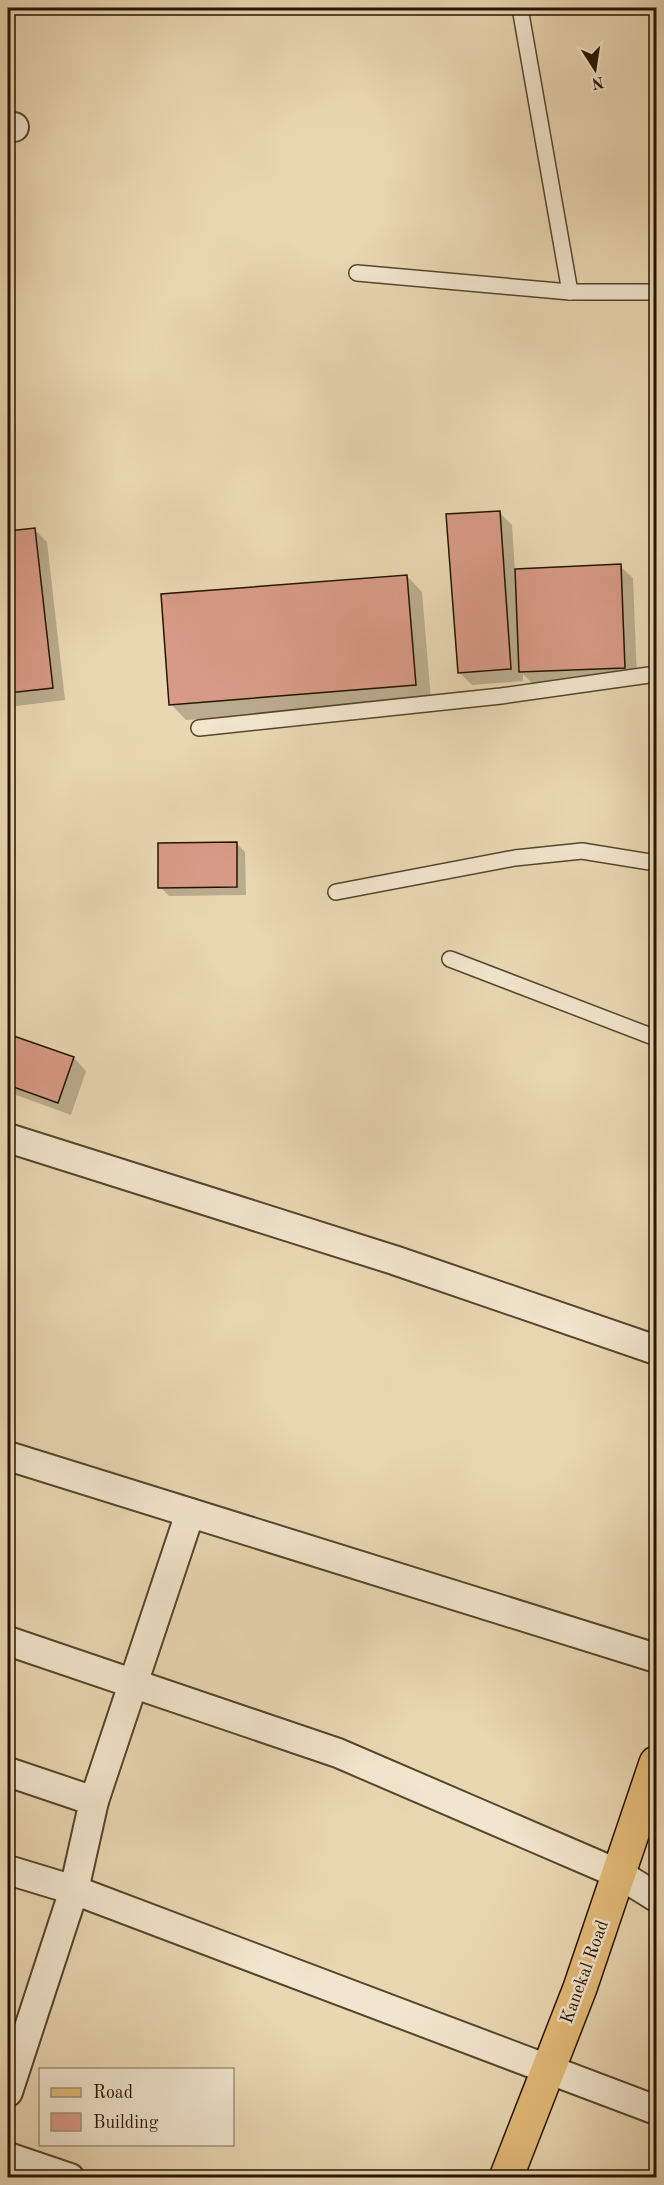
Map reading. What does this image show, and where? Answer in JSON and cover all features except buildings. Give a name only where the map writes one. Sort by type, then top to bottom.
[{"type":"main road","name":"Kanekal Road","points":[[506,2178],[580,1989],[657,1763]]},
{"type":"street","points":[[8,1138],[394,1260],[657,1350]]},
{"type":"street","points":[[8,1456],[657,1658]]},
{"type":"street","points":[[8,2092],[16,2040],[74,1890],[94,1801],[190,1513]]},
{"type":"street","points":[[8,1641],[132,1685],[338,1753],[619,1875],[657,1897]]},
{"type":"street","points":[[8,1772],[94,1801]]},
{"type":"street","points":[[8,1870],[74,1890],[657,2110]]},
{"type":"street","points":[[8,2157],[69,2178]]},
{"type":"lane","points":[[520,8],[570,292]]},
{"type":"lane","points":[[357,273],[570,292],[657,292]]},
{"type":"lane","points":[[199,728],[501,696],[657,674]]},
{"type":"lane","points":[[336,892],[515,858],[582,851],[657,863]]},
{"type":"lane","points":[[450,959],[657,1038]]}]
